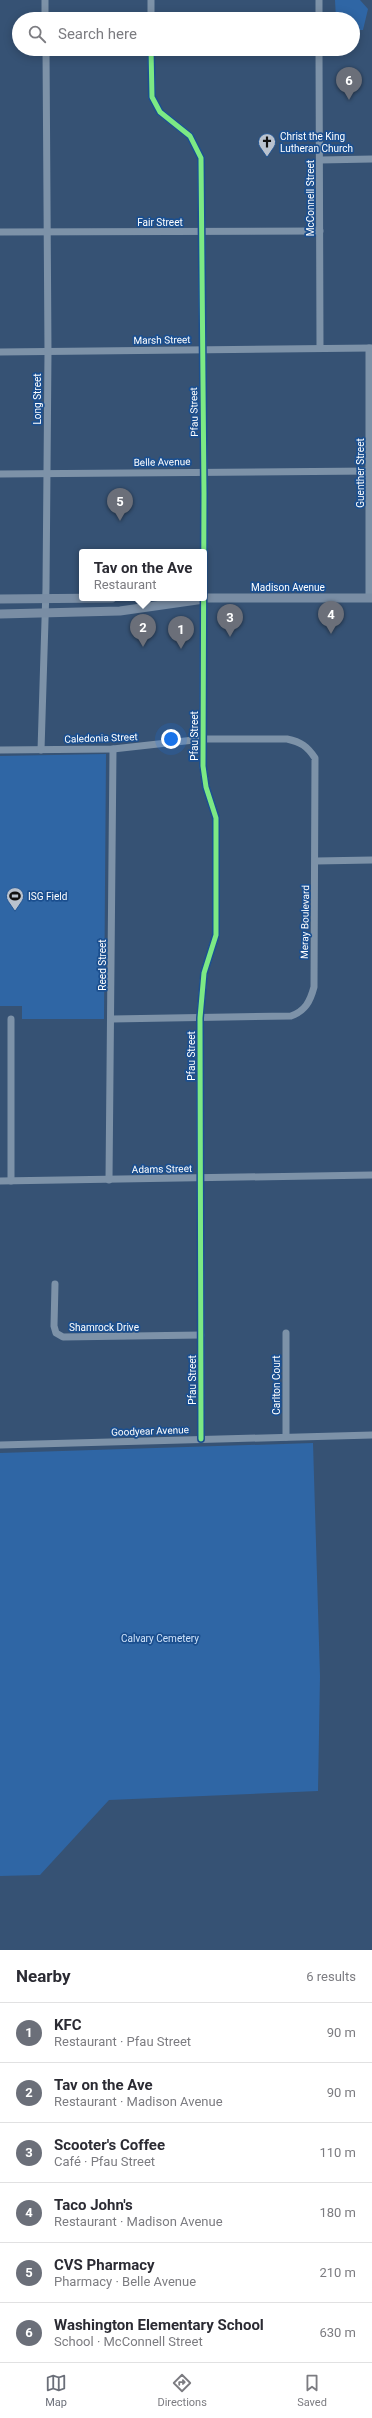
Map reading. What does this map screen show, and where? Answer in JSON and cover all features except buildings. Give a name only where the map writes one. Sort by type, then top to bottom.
[{"type":"main road","points":[[0,599],[79,598]]},
{"type":"main road","name":"Madison Avenue","points":[[207,598],[371,598]]},
{"type":"main road","name":"Madison Avenue","points":[[0,614],[120,611],[183,601]]},
{"type":"street","points":[[45,0],[45,12]]},
{"type":"street","points":[[151,0],[151,12]]},
{"type":"street","points":[[319,0],[319,12]]},
{"type":"street","name":"Long Street","points":[[41,750],[45,599],[48,352],[46,56]]},
{"type":"street","name":"Pfau Street","points":[[151,56],[152,97],[160,112],[190,136],[201,158],[204,471],[203,549]]},
{"type":"street","name":"McConnell Street","points":[[319,56],[320,348]]},
{"type":"street","points":[[320,160],[372,159]]},
{"type":"street","name":"Fair Street","points":[[0,232],[320,231]]},
{"type":"street","name":"Marsh Street","points":[[0,352],[371,348]]},
{"type":"street","name":"Guenther Street","points":[[371,348],[371,598]]},
{"type":"street","name":"Belle Avenue","points":[[0,474],[204,471],[371,471]]},
{"type":"street","name":"Pfau Street","points":[[201,1439],[200,1018],[204,973],[216,935],[216,818],[206,787],[203,739],[202,601]]},
{"type":"street","name":"Caledonia Street","points":[[0,750],[113,749],[203,739]]},
{"type":"street","name":"Meray Boulevard","points":[[112,1020],[291,1016],[302,1012],[312,997],[314,988],[316,861],[315,758],[307,747],[299,741],[287,739],[203,739]]},
{"type":"street","name":"Reed Street","points":[[109,1180],[112,1020],[113,749]]},
{"type":"street","points":[[316,861],[372,860]]},
{"type":"street","points":[[11,1019],[11,1181]]},
{"type":"street","name":"Adams Street","points":[[0,1181],[201,1179],[372,1175]]},
{"type":"street","name":"Shamrock Drive","points":[[55,1284],[54,1326],[56,1333],[63,1337],[201,1335]]},
{"type":"street","name":"Carlton Court","points":[[286,1333],[286,1437]]},
{"type":"street","name":"Goodyear Avenue","points":[[0,1446],[372,1435]]},
{"type":"green space","points":[[335,0],[360,0],[368,9],[363,30],[360,30],[360,12],[336,12]]},
{"type":"green space","name":"ISG Field","points":[[106,754],[104,1019],[22,1019],[22,1006],[0,1006],[0,756]]},
{"type":"green space","name":"Calvary Cemetery","points":[[313,1443],[320,1676],[318,1791],[109,1800],[40,1875],[0,1876],[0,1453]]},
{"type":"cycle path","points":[[151,56],[152,97],[160,112],[190,136],[201,158],[204,549]]},
{"type":"cycle path","points":[[201,1439],[200,1018],[204,973],[216,935],[216,818],[206,787],[203,766],[204,601]]},
{"type":"place","name":"Washington Elementary School","points":[[349,100]]},
{"type":"place","name":"Christ the King Lutheran Church","points":[[267,157]]},
{"type":"place","name":"CVS Pharmacy","points":[[120,521]]},
{"type":"place","name":"Taco John's","points":[[331,634]]},
{"type":"place","name":"Scooter's Coffee","points":[[230,637]]},
{"type":"place","name":"Tav on the Ave","points":[[143,647]]},
{"type":"place","name":"KFC","points":[[181,649]]},
{"type":"place","name":"ISG Field","points":[[15,911]]}]
